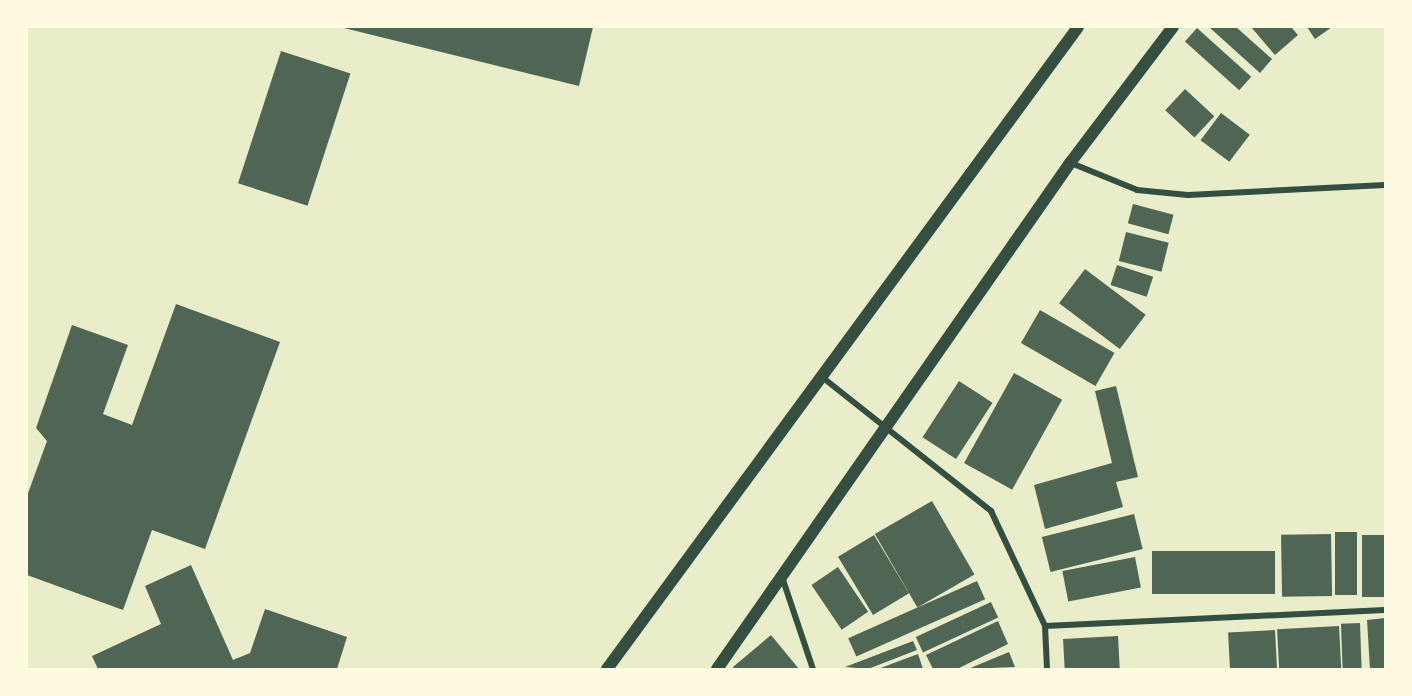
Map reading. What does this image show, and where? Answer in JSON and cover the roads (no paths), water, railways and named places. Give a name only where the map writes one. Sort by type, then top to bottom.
[{"type":"main road","points":[[607,669],[1078,27]]},
{"type":"main road","points":[[717,669],[781,574],[890,429],[1070,163],[1173,27]]},
{"type":"street","points":[[1070,163],[1137,190],[1188,195],[1385,185]]},
{"type":"street","points":[[822,377],[991,511],[1045,626],[1047,669]]},
{"type":"street","points":[[781,574],[813,669]]},
{"type":"street","points":[[1045,626],[1385,610]]}]
